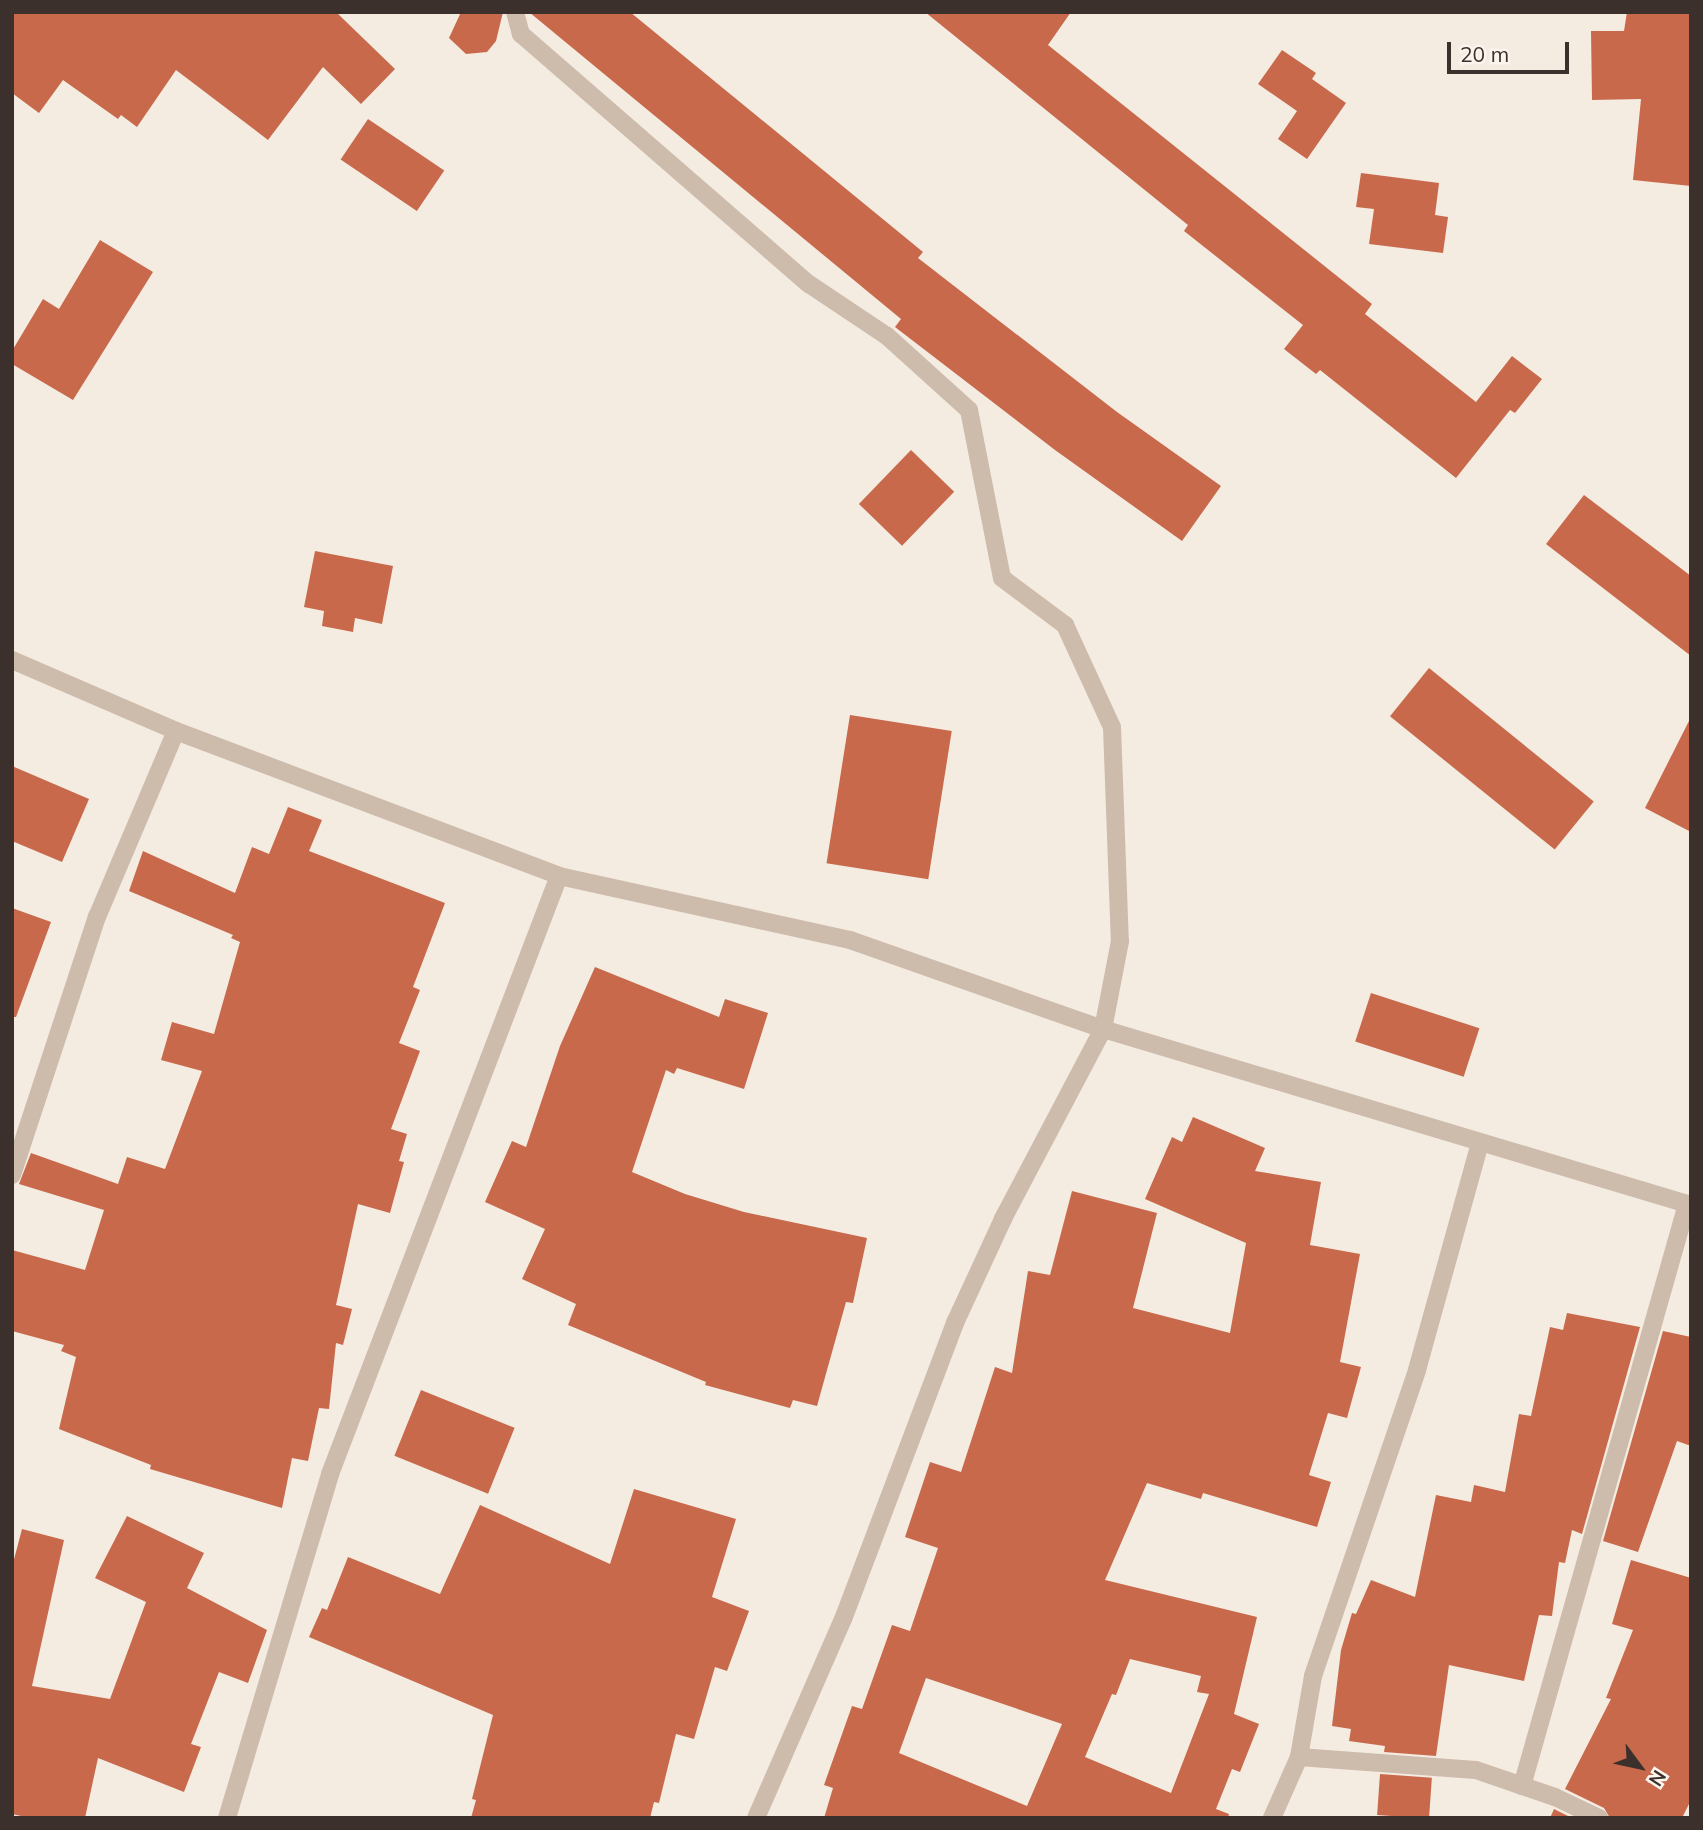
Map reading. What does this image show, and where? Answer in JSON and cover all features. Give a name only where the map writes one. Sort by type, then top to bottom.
[{"type":"street","points":[[515,12],[520,34],[809,284],[887,336],[969,410],[1002,578],[1065,625],[1112,727],[1120,941],[1103,1029],[1003,1219],[956,1323],[844,1619],[756,1818]]},
{"type":"street","points":[[12,660],[176,731],[559,876],[850,940],[1103,1029],[1689,1205],[1522,1786]]},
{"type":"street","points":[[12,1175],[97,916],[176,731]]},
{"type":"street","points":[[227,1818],[330,1474],[559,876]]},
{"type":"street","points":[[1272,1818],[1299,1757],[1313,1676],[1417,1370],[1480,1143]]},
{"type":"street","points":[[1299,1757],[1476,1770],[1599,1818]]},
{"type":"building","points":[[12,12],[336,12],[395,69],[361,104],[323,67],[268,140],[176,70],[137,127],[121,115],[118,119],[63,80],[39,113],[12,93]]},
{"type":"building","points":[[461,12],[503,12],[496,41],[487,52],[466,54],[449,38]]},
{"type":"building","points":[[529,12],[630,12],[923,252],[918,258],[1117,412],[1221,486],[1182,541],[1055,450],[895,327],[901,319]]},
{"type":"building","points":[[925,12],[1071,12],[1048,45],[1372,304],[1365,314],[1476,402],[1512,356],[1542,379],[1515,413],[1510,410],[1456,478],[1320,370],[1316,374],[1284,349],[1303,325],[1184,231],[1188,225]]},
{"type":"building","points":[[1627,12],[1691,12],[1691,186],[1633,180],[1641,99],[1592,100],[1591,31],[1624,31]]},
{"type":"building","points":[[1282,50],[1316,73],[1312,79],[1346,103],[1307,159],[1278,139],[1297,111],[1258,84]]},
{"type":"building","points":[[368,119],[444,170],[417,211],[341,160]]},
{"type":"building","points":[[1361,173],[1439,183],[1435,215],[1448,217],[1443,253],[1369,244],[1374,209],[1356,207]]},
{"type":"building","points":[[100,240],[153,272],[73,400],[12,364],[12,351],[43,299],[59,309]]},
{"type":"building","points":[[911,450],[954,492],[902,546],[859,504]]},
{"type":"building","points":[[1584,495],[1691,576],[1691,656],[1546,544]]},
{"type":"building","points":[[315,551],[393,566],[382,624],[355,618],[353,632],[322,626],[324,611],[304,607]]},
{"type":"building","points":[[1429,668],[1594,801],[1555,850],[1390,716]]},
{"type":"building","points":[[850,715],[952,731],[928,879],[827,863]]},
{"type":"building","points":[[1691,717],[1691,832],[1645,808]]},
{"type":"building","points":[[12,766],[89,799],[62,862],[12,841]]},
{"type":"building","points":[[288,807],[322,820],[309,851],[445,903],[413,987],[420,990],[399,1043],[420,1051],[391,1129],[407,1134],[399,1161],[404,1162],[390,1213],[358,1204],[336,1305],[352,1309],[343,1345],[336,1343],[329,1409],[319,1408],[308,1461],[292,1458],[282,1508],[150,1469],[151,1465],[59,1429],[76,1357],[61,1351],[64,1345],[12,1331],[12,1250],[85,1270],[104,1210],[19,1184],[31,1153],[118,1184],[127,1157],[165,1169],[202,1071],[161,1060],[172,1022],[214,1034],[240,942],[231,938],[233,935],[129,891],[143,851],[235,893],[252,847],[269,854]]},
{"type":"building","points":[[12,908],[51,922],[16,1017],[12,1017]]},
{"type":"building","points":[[595,967],[719,1017],[725,999],[768,1013],[744,1089],[677,1068],[674,1074],[666,1070],[632,1172],[685,1194],[744,1212],[867,1238],[853,1303],[846,1302],[817,1406],[793,1400],[790,1408],[705,1385],[706,1382],[568,1325],[576,1304],[522,1279],[545,1229],[485,1202],[512,1141],[526,1147],[560,1046]]},
{"type":"building","points":[[1371,993],[1479,1028],[1464,1077],[1355,1042]]},
{"type":"building","points":[[1193,1117],[1265,1148],[1255,1171],[1321,1182],[1310,1245],[1360,1254],[1340,1362],[1361,1367],[1347,1418],[1328,1413],[1309,1475],[1331,1482],[1317,1527],[1203,1493],[1201,1499],[1147,1483],[1105,1580],[1257,1617],[1234,1714],[1259,1724],[1240,1772],[1232,1769],[1216,1809],[1229,1814],[1228,1818],[824,1818],[833,1788],[824,1785],[852,1706],[862,1709],[892,1625],[910,1631],[938,1548],[905,1537],[930,1462],[961,1472],[995,1367],[1012,1373],[1028,1271],[1050,1275],[1072,1191],[1157,1213],[1133,1308],[1230,1333],[1246,1243],[1145,1199],[1172,1137],[1182,1142]],"holes":[[[1130,1659],[1201,1676],[1197,1692],[1209,1694],[1171,1793],[1085,1757],[1112,1694],[1116,1695]],[[926,1678],[1062,1724],[1027,1806],[899,1753]]]},
{"type":"building","points":[[1567,1313],[1640,1327],[1582,1534],[1572,1530],[1565,1563],[1559,1562],[1552,1616],[1539,1615],[1524,1681],[1449,1665],[1436,1756],[1384,1752],[1385,1746],[1349,1741],[1351,1729],[1332,1726],[1341,1650],[1352,1613],[1356,1614],[1371,1580],[1415,1597],[1436,1495],[1471,1502],[1474,1485],[1505,1492],[1519,1414],[1531,1416],[1550,1327],[1563,1330]]},
{"type":"building","points":[[1663,1331],[1691,1337],[1691,1446],[1677,1441],[1638,1552],[1603,1541]]},
{"type":"building","points":[[421,1390],[515,1428],[488,1494],[394,1456]]},
{"type":"building","points":[[634,1489],[736,1519],[712,1597],[749,1611],[727,1671],[715,1667],[694,1739],[676,1734],[659,1803],[654,1802],[650,1818],[471,1818],[476,1800],[472,1799],[493,1715],[309,1637],[322,1608],[327,1610],[348,1557],[440,1594],[480,1505],[610,1564]]},
{"type":"building","points":[[127,1516],[204,1553],[187,1588],[267,1630],[248,1683],[219,1672],[191,1744],[201,1747],[184,1792],[98,1758],[85,1818],[30,1818],[12,1814],[12,1567],[22,1529],[64,1540],[32,1686],[110,1699],[146,1602],[95,1578]]},
{"type":"building","points":[[1631,1560],[1691,1578],[1691,1800],[1682,1818],[1610,1818],[1604,1808],[1565,1789],[1611,1699],[1606,1698],[1633,1630],[1612,1624]]},
{"type":"building","points":[[1380,1774],[1432,1778],[1429,1818],[1377,1815]]},
{"type":"building","points":[[1554,1809],[1572,1818],[1550,1818]]}]
